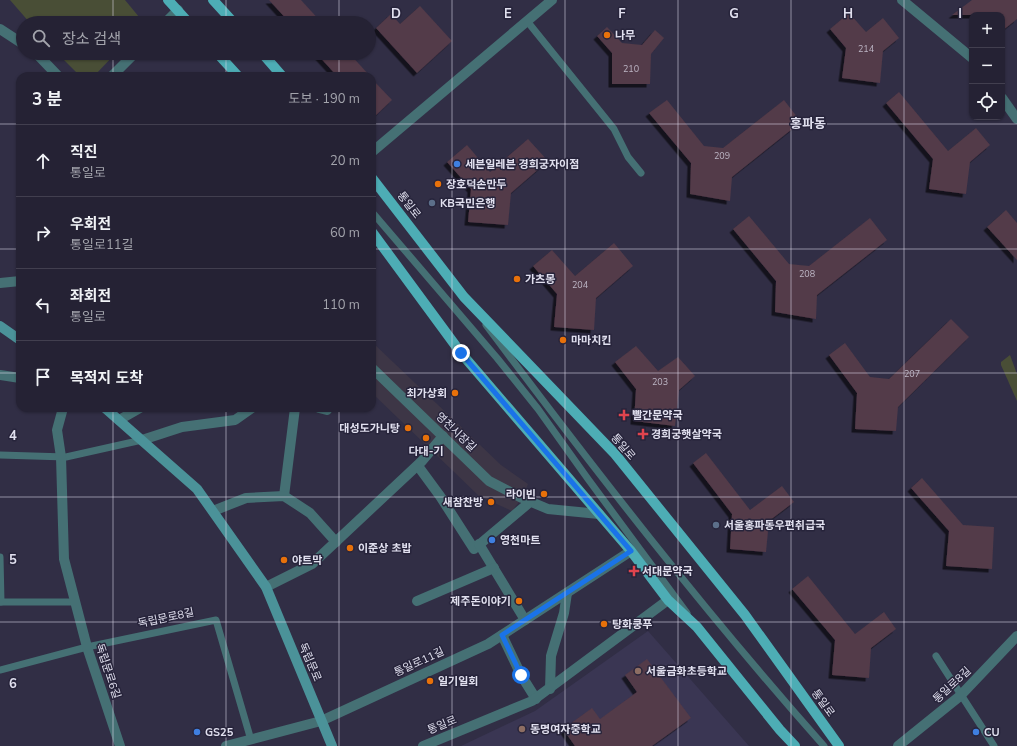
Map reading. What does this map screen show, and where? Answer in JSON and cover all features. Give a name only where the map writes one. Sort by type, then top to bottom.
[{"type":"main road","points":[[168,0],[183,16]]},
{"type":"main road","points":[[213,0],[228,16]]},
{"type":"main road","points":[[223,60],[234,72]]},
{"type":"main road","points":[[268,60],[279,72]]},
{"type":"main road","name":"통일로","points":[[376,183],[464,297],[615,454],[745,615],[839,746]]},
{"type":"main road","points":[[376,237],[461,353],[631,551],[668,600],[697,627],[780,730],[795,746]]},
{"type":"main road","points":[[0,326],[16,337]]},
{"type":"main road","name":"독립문로","points":[[110,412],[197,489],[266,587],[332,746]]},
{"type":"street","points":[[376,149],[552,0]]},
{"type":"street","points":[[902,0],[969,56]]},
{"type":"street","points":[[172,16],[178,10]]},
{"type":"street","points":[[0,29],[16,39]]},
{"type":"street","points":[[43,60],[54,72]]},
{"type":"street","points":[[116,72],[128,60]]},
{"type":"street","points":[[1005,102],[1017,119]]},
{"type":"street","points":[[0,283],[16,281]]},
{"type":"street","name":"영천시장길","points":[[376,372],[490,481],[530,502],[548,509],[599,514]]},
{"type":"street","points":[[0,375],[16,377]]},
{"type":"street","name":"독립문로6길","points":[[62,412],[57,430],[61,456],[64,559],[87,646],[120,746]]},
{"type":"street","points":[[119,420],[133,412]]},
{"type":"street","points":[[142,440],[182,427],[235,420],[246,412]]},
{"type":"street","points":[[284,496],[294,412]]},
{"type":"street","points":[[266,587],[312,564],[418,466],[443,436]]},
{"type":"street","points":[[418,466],[440,496],[474,549],[530,502]]},
{"type":"street","points":[[212,511],[246,498],[284,496],[310,513],[336,542]]},
{"type":"street","points":[[480,544],[525,620]]},
{"type":"street","name":"통일로11길","points":[[321,721],[488,644],[631,551]]},
{"type":"street","points":[[417,601],[494,568]]},
{"type":"street","points":[[550,689],[551,656],[564,613],[567,593]]},
{"type":"street","name":"통일로","points":[[423,746],[536,699],[668,600]]},
{"type":"street","points":[[502,635],[521,675],[536,699]]},
{"type":"street","name":"통일로8길","points":[[898,746],[960,696],[1017,636]]},
{"type":"street","points":[[226,746],[321,721]]},
{"type":"lane","points":[[527,21],[614,129],[628,157],[641,173]]},
{"type":"lane","points":[[376,217],[497,358],[538,409],[697,627]]},
{"type":"lane","points":[[464,297],[567,433],[710,614],[824,746]]},
{"type":"lane","points":[[0,455],[66,457],[142,440]]},
{"type":"lane","points":[[0,557],[1,602],[76,602]]},
{"type":"lane","name":"독립문로8길","points":[[0,670],[87,646],[216,620],[251,740]]},
{"type":"lane","points":[[936,656],[960,696],[994,746]]},
{"type":"shaded area","points":[[376,346],[501,465],[528,484],[522,498],[512,511],[479,496],[376,397]]},
{"type":"shaded area","name":"서울금화초등학교","points":[[648,631],[749,746],[461,746],[535,711]]},
{"type":"green space","points":[[10,0],[125,0],[138,16],[24,16]]},
{"type":"green space","points":[[64,60],[109,60],[98,72],[76,72]]},
{"type":"green space","points":[[1010,355],[1017,374],[1017,401],[1001,365],[1001,362]]},
{"type":"building","points":[[269,0],[301,0],[316,16],[284,16]]},
{"type":"building","points":[[972,0],[1017,0],[1017,19],[1005,29],[1005,12],[969,12],[969,15],[952,15]]},
{"type":"building","points":[[420,6],[452,41],[417,73],[376,28],[391,14],[400,24]]},
{"type":"building","points":[[849,13],[866,32],[883,18],[899,38],[883,51],[880,83],[842,78],[846,48],[830,29]]},
{"type":"building","points":[[607,27],[622,43],[642,45],[655,30],[664,38],[651,54],[650,84],[612,84],[612,53],[597,36]]},
{"type":"building","points":[[322,60],[355,60],[366,72],[333,72]]},
{"type":"building","points":[[376,83],[392,100],[376,115]]},
{"type":"building","points":[[899,92],[948,151],[976,128],[990,145],[970,162],[966,194],[929,189],[933,159],[886,103]]},
{"type":"building","points":[[667,100],[704,146],[723,148],[784,100],[801,122],[732,177],[730,201],[690,194],[691,163],[649,113]]},
{"type":"building","points":[[528,139],[548,161],[511,193],[508,225],[468,222],[471,189],[447,162],[467,145],[490,172]]},
{"type":"building","points":[[1006,210],[1017,223],[1017,260],[987,227]]},
{"type":"building","points":[[749,216],[789,264],[809,266],[870,218],[887,240],[817,295],[816,319],[775,312],[776,281],[733,229]]},
{"type":"building","points":[[614,243],[633,266],[596,298],[594,330],[554,327],[557,294],[533,266],[552,250],[575,276]]},
{"type":"building","points":[[951,319],[969,337],[898,407],[896,431],[855,429],[857,393],[829,355],[845,343],[870,377],[889,379]]},
{"type":"building","points":[[636,346],[658,371],[678,357],[695,376],[679,390],[675,426],[634,421],[636,389],[615,362]]},
{"type":"building","points":[[706,453],[750,510],[782,486],[794,502],[769,521],[766,552],[730,549],[732,514],[693,463]]},
{"type":"building","points":[[922,478],[963,525],[994,527],[992,569],[946,566],[949,531],[911,488]]},
{"type":"building","points":[[808,576],[855,634],[884,612],[896,629],[871,648],[869,678],[832,675],[835,640],[792,589]]},
{"type":"building","points":[[647,659],[691,718],[652,746],[575,746],[563,729],[592,708],[600,719],[637,692],[625,675]]},
{"type":"place","name":"나무","points":[[607,35]]},
{"type":"place","name":"세븐일레븐 경희궁자이점","points":[[457,164]]},
{"type":"place","name":"장호덕손만두","points":[[438,184]]},
{"type":"place","name":"KB국민은행","points":[[432,203]]},
{"type":"place","name":"가츠몽","points":[[517,279]]},
{"type":"place","name":"마마치킨","points":[[563,340]]},
{"type":"place","name":"최가상회","points":[[455,393]]},
{"type":"place","name":"빨간문약국","points":[[624,415]]},
{"type":"place","name":"대성도가니탕","points":[[408,428]]},
{"type":"place","name":"경희궁햇살약국","points":[[643,434]]},
{"type":"place","name":"다대-기","points":[[426,438]]},
{"type":"place","name":"라이빈","points":[[544,494]]},
{"type":"place","name":"새참찬방","points":[[491,502]]},
{"type":"place","name":"서울홍파동우편취급국","points":[[716,525]]},
{"type":"place","name":"영천마트","points":[[492,540]]},
{"type":"place","name":"이준상 초밥","points":[[350,548]]},
{"type":"place","name":"야트막","points":[[284,560]]},
{"type":"place","name":"서대문약국","points":[[634,571]]},
{"type":"place","name":"제주돈이야기","points":[[519,601]]},
{"type":"place","name":"탕화쿵푸","points":[[604,624]]},
{"type":"place","name":"서울금화초등학교","points":[[638,671]]},
{"type":"place","name":"일기일회","points":[[430,681]]},
{"type":"place","name":"동명여자중학교","points":[[522,729]]},
{"type":"place","name":"GS25","points":[[197,732]]},
{"type":"place","name":"CU","points":[[976,732]]},
{"type":"district","name":"홍파동","points":[[808,124]]},
{"type":"route","points":[[461,353],[631,551],[502,635],[521,675]]}]
